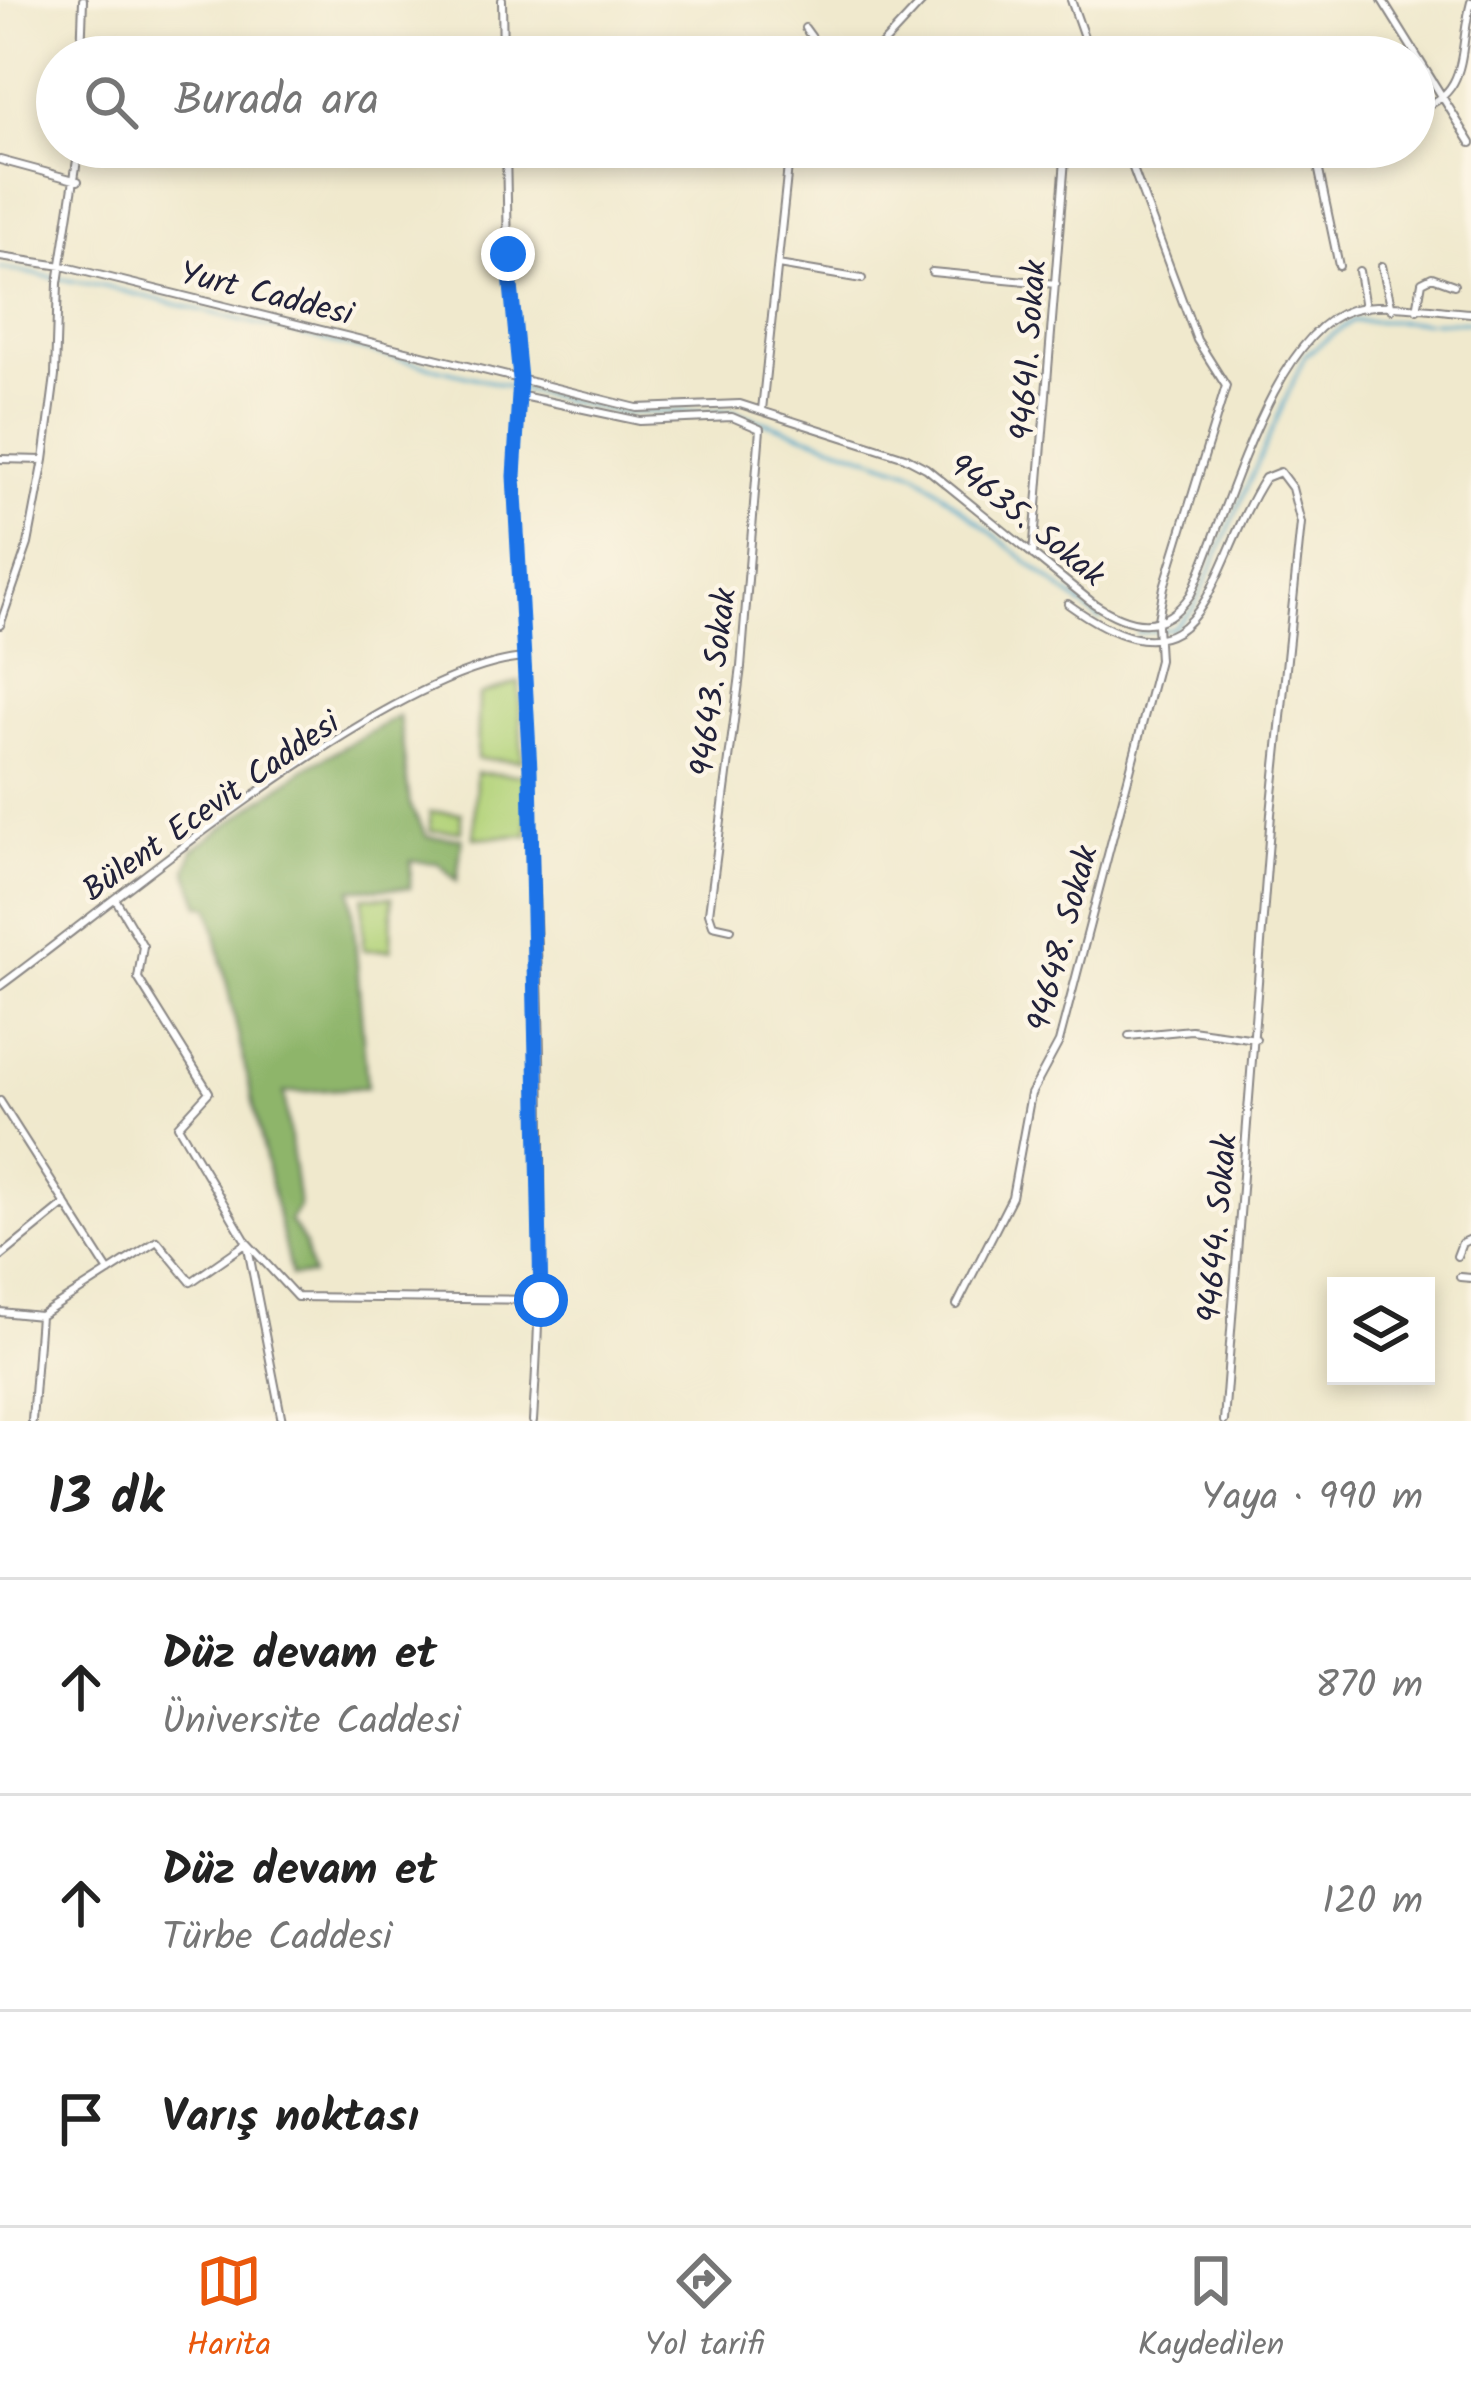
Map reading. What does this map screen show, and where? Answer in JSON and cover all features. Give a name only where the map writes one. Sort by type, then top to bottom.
[{"type":"street","points":[[82,36],[83,0]]},
{"type":"street","points":[[502,0],[503,36]]},
{"type":"street","points":[[890,36],[923,0]]},
{"type":"street","points":[[1071,0],[1084,36]]},
{"type":"street","points":[[1382,0],[1403,36]]},
{"type":"street","points":[[1435,102],[1444,99],[1458,77],[1471,2]]},
{"type":"street","points":[[806,28],[812,36]]},
{"type":"street","points":[[1435,86],[1471,143]]},
{"type":"street","points":[[0,160],[77,181]]},
{"type":"street","points":[[0,625],[28,544],[44,460],[56,376],[58,283],[78,168]]},
{"type":"street","points":[[507,168],[509,267],[520,379],[514,476],[524,658],[541,1300],[533,1421]]},
{"type":"street","points":[[762,410],[788,168]]},
{"type":"street","name":"94641. Sokak","points":[[1033,555],[1064,168]]},
{"type":"street","points":[[1068,604],[1115,633],[1160,642],[1157,625],[1204,444],[1226,386],[1197,340],[1133,168]]},
{"type":"street","points":[[1318,168],[1339,266]]},
{"type":"street","name":"Yurt Caddesi","points":[[0,257],[62,266],[520,379]]},
{"type":"street","points":[[778,265],[862,279]]},
{"type":"street","points":[[1382,266],[1392,309]]},
{"type":"street","points":[[1359,271],[1365,308]]},
{"type":"street","points":[[932,272],[1056,284]]},
{"type":"street","points":[[1417,310],[1422,282],[1432,277],[1454,285]]},
{"type":"street","points":[[1157,625],[1178,613],[1192,594],[1292,356],[1334,317],[1365,308],[1471,313]]},
{"type":"street","name":"94635. Sokak","points":[[520,379],[637,408],[712,402],[762,410],[916,462],[1109,614],[1157,625]]},
{"type":"street","name":"94643. Sokak","points":[[518,395],[640,422],[716,416],[759,426],[743,651],[709,913],[713,925],[731,929]]},
{"type":"street","points":[[0,459],[44,460]]},
{"type":"street","name":"94644. Sokak","points":[[1160,642],[1191,620],[1261,484],[1270,473],[1280,472],[1292,488],[1301,523],[1224,1421]]},
{"type":"street","name":"94648. Sokak","points":[[957,1305],[1016,1185],[1031,1094],[1059,1042],[1160,642]]},
{"type":"street","name":"Bülent Ecevit Caddesi","points":[[0,986],[338,741],[463,672],[524,658]]},
{"type":"street","points":[[116,900],[143,946],[138,978],[209,1092],[178,1126],[247,1243],[297,1297],[541,1300]]},
{"type":"street","points":[[1129,1036],[1191,1030],[1256,1039]]},
{"type":"street","points":[[0,1101],[110,1272]]},
{"type":"street","points":[[0,1257],[64,1205]]},
{"type":"street","points":[[1457,1256],[1462,1243],[1471,1239]]},
{"type":"street","points":[[0,1312],[40,1316],[157,1241],[190,1282],[247,1243]]},
{"type":"street","points":[[247,1243],[282,1421]]},
{"type":"street","points":[[1460,1277],[1471,1278]]},
{"type":"street","points":[[32,1421],[40,1316]]},
{"type":"green space","points":[[519,682],[522,761],[477,759],[479,695]]},
{"type":"green space","points":[[399,716],[410,805],[427,837],[462,838],[457,881],[438,863],[411,861],[410,888],[351,889],[367,1087],[284,1093],[299,1207],[290,1221],[305,1245],[312,1275],[291,1276],[210,907],[200,905],[187,870],[193,850],[304,769]]},
{"type":"green space","points":[[476,773],[524,775],[528,835],[474,838]]},
{"type":"green space","points":[[430,812],[461,813],[461,831],[430,831]]},
{"type":"green space","points":[[363,897],[392,897],[391,950],[363,950]]},
{"type":"waterway","points":[[0,268],[106,287],[618,413],[733,411],[917,473],[1100,620]]},
{"type":"waterway","points":[[1137,633],[1172,629],[1194,608],[1305,355],[1352,321],[1471,322]]},
{"type":"route","points":[[508,254],[520,379],[514,476],[530,770],[541,1300]]}]
